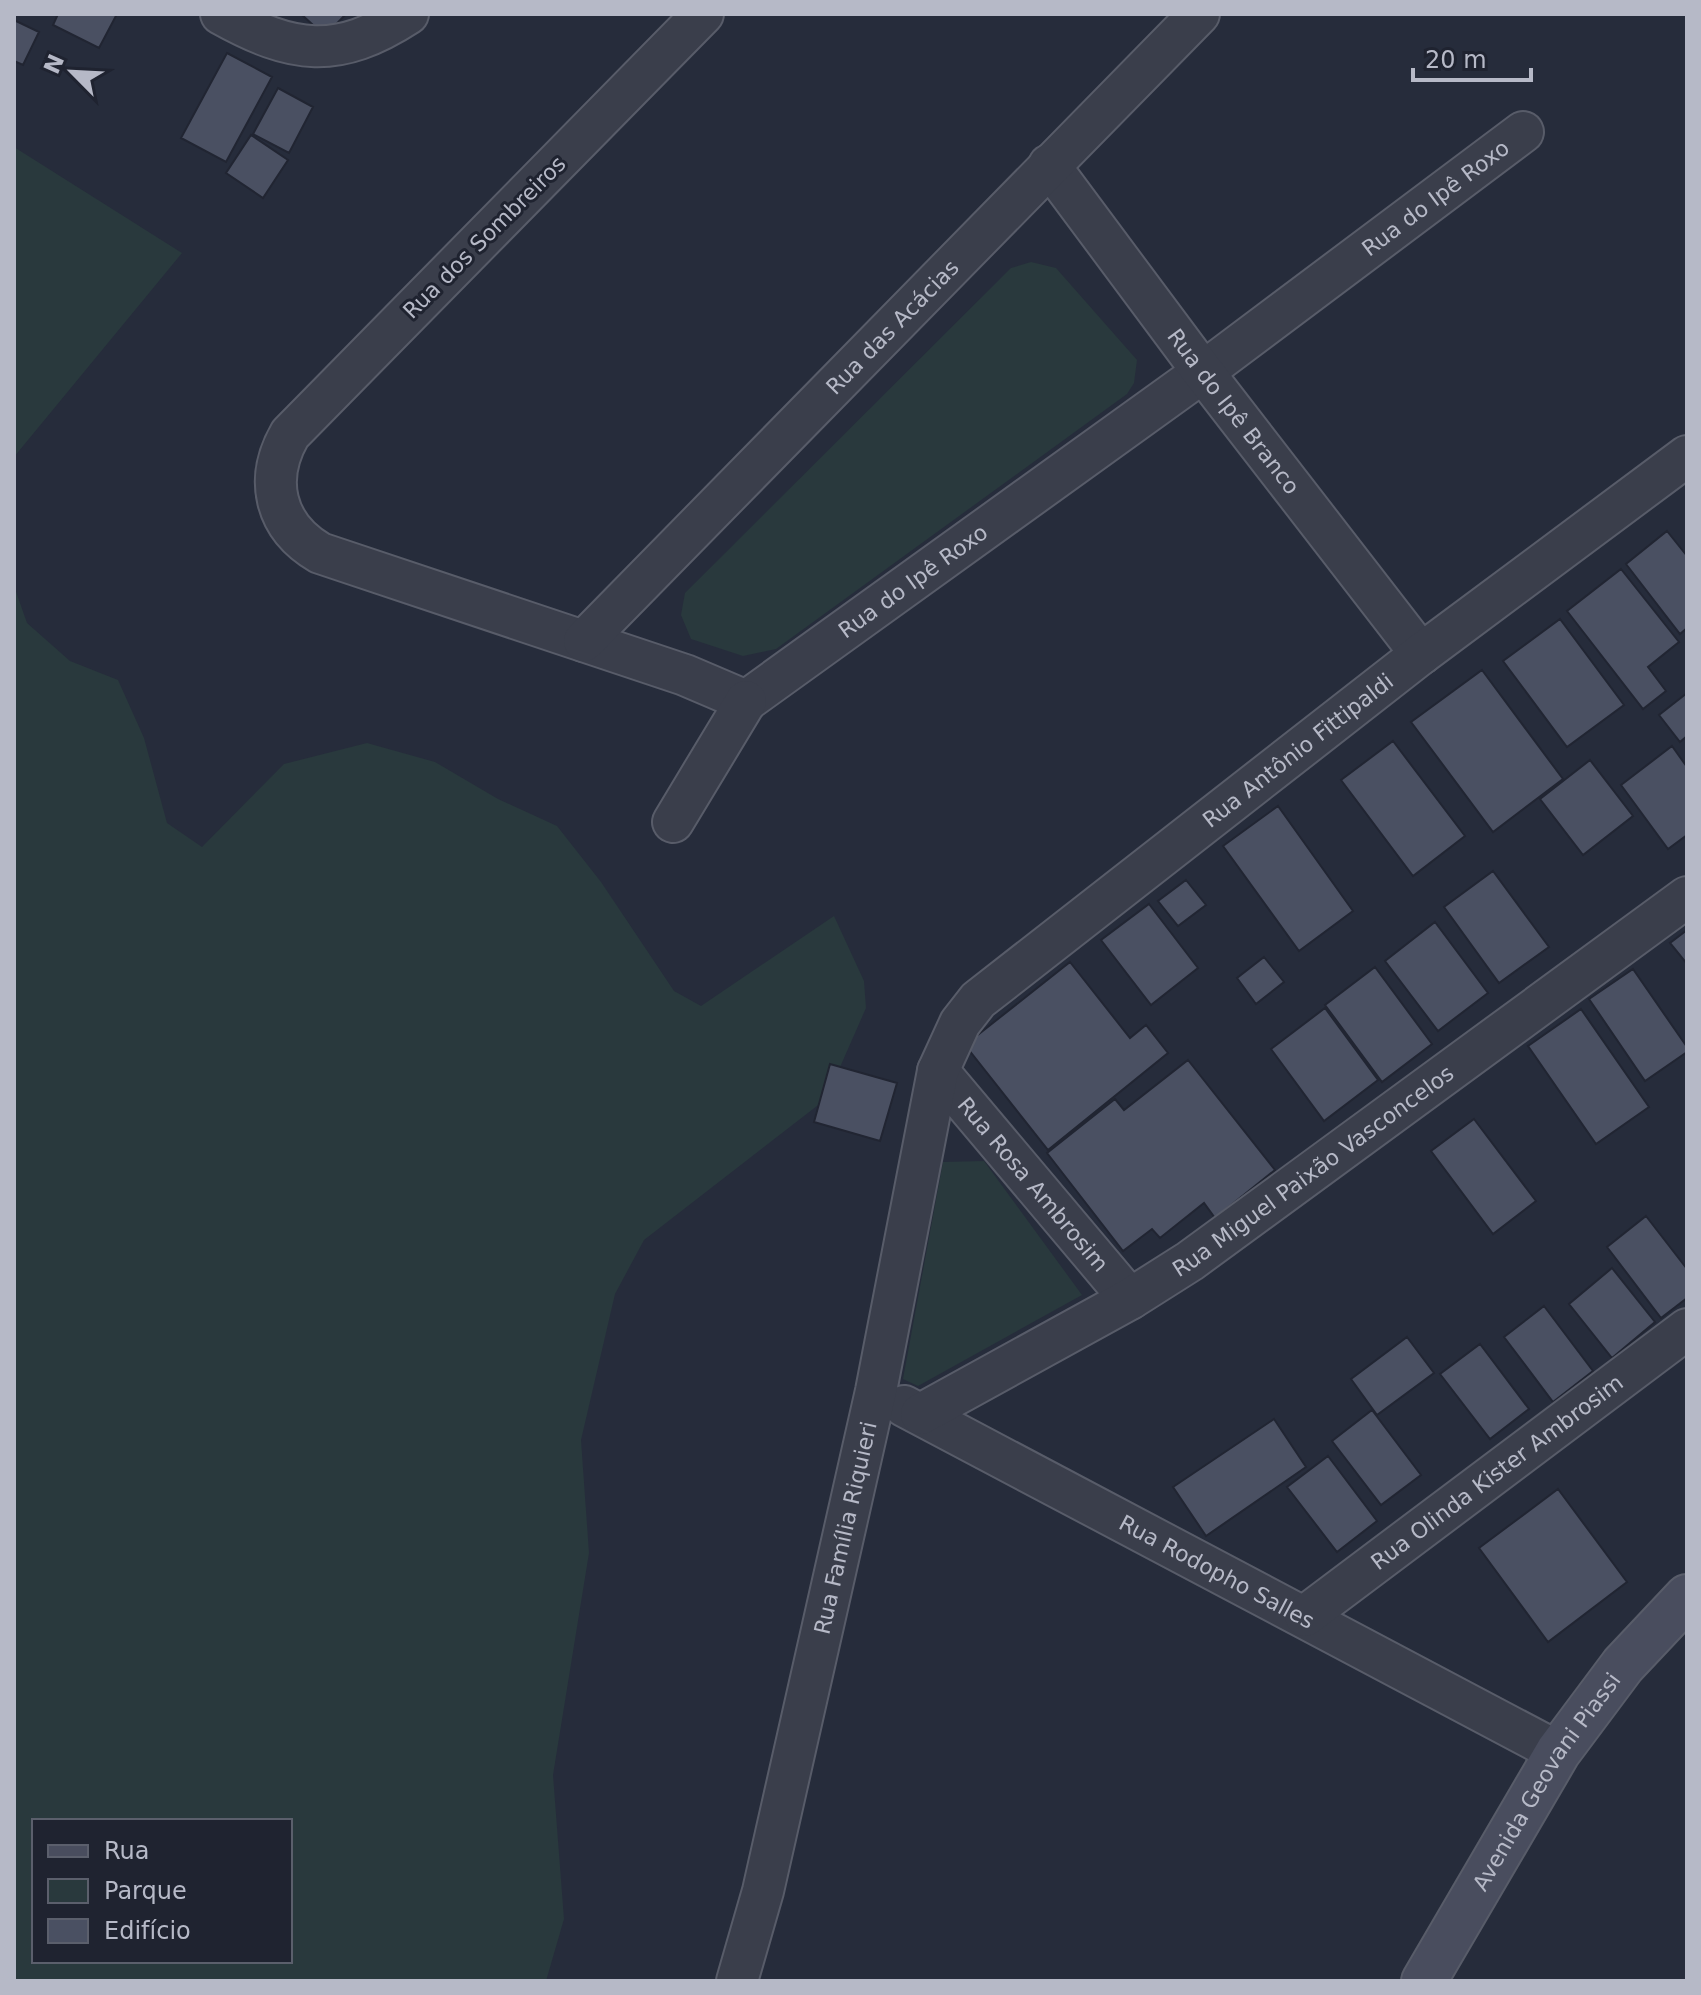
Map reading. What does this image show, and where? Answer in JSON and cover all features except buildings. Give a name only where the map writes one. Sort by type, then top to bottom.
[{"type":"main road","name":"Avenida Geovani Piassi","points":[[1424,1981],[1558,1752],[1623,1665],[1687,1597]]},
{"type":"street","points":[[221,14],[286,44],[318,49],[367,37],[408,14]]},
{"type":"street","name":"Rua dos Sombreiros","points":[[584,641],[320,553],[305,544],[284,519],[274,485],[276,468],[290,434],[703,14]]},
{"type":"street","name":"Rua das Acácias","points":[[584,641],[1199,14]]},
{"type":"street","name":"Rua do Ipê Roxo","points":[[746,701],[1203,372],[1523,132]]},
{"type":"street","name":"Rua do Ipê Branco","points":[[1049,165],[1203,372],[1421,654]]},
{"type":"street","name":"Rua Antônio Fittipaldi","points":[[938,1071],[960,1023],[978,1000],[1421,654],[1687,456]]},
{"type":"street","points":[[584,641],[746,701],[673,822]]},
{"type":"street","name":"Rua Miguel Paixão Vasconcelos","points":[[921,1414],[1130,1299],[1190,1261],[1687,897]]},
{"type":"street","name":"Rua Rosa Ambrosim","points":[[938,1071],[1130,1299]]},
{"type":"street","name":"Rua Família Riquieri","points":[[737,1981],[763,1891],[876,1391],[938,1071]]},
{"type":"street","name":"Rua Olinda Kister Ambrosim","points":[[1305,1616],[1687,1329]]},
{"type":"street","name":"Rua Rodopho Salles","points":[[876,1391],[1558,1752]]},
{"type":"green space","points":[[14,147],[182,253],[14,457]]},
{"type":"green space","points":[[1031,262],[1056,268],[1137,360],[1134,383],[1127,394],[776,649],[743,656],[691,639],[681,615],[685,593],[1011,268]]},
{"type":"green space","points":[[14,586],[27,623],[70,661],[118,680],[144,738],[167,823],[202,847],[284,764],[367,743],[435,762],[498,799],[557,826],[601,882],[674,991],[701,1006],[834,916],[864,981],[866,1008],[826,1099],[644,1240],[615,1294],[581,1440],[589,1553],[553,1775],[564,1919],[546,1981],[14,1981]]},
{"type":"green space","points":[[984,1161],[1082,1295],[918,1386],[903,1379],[943,1162]]}]
